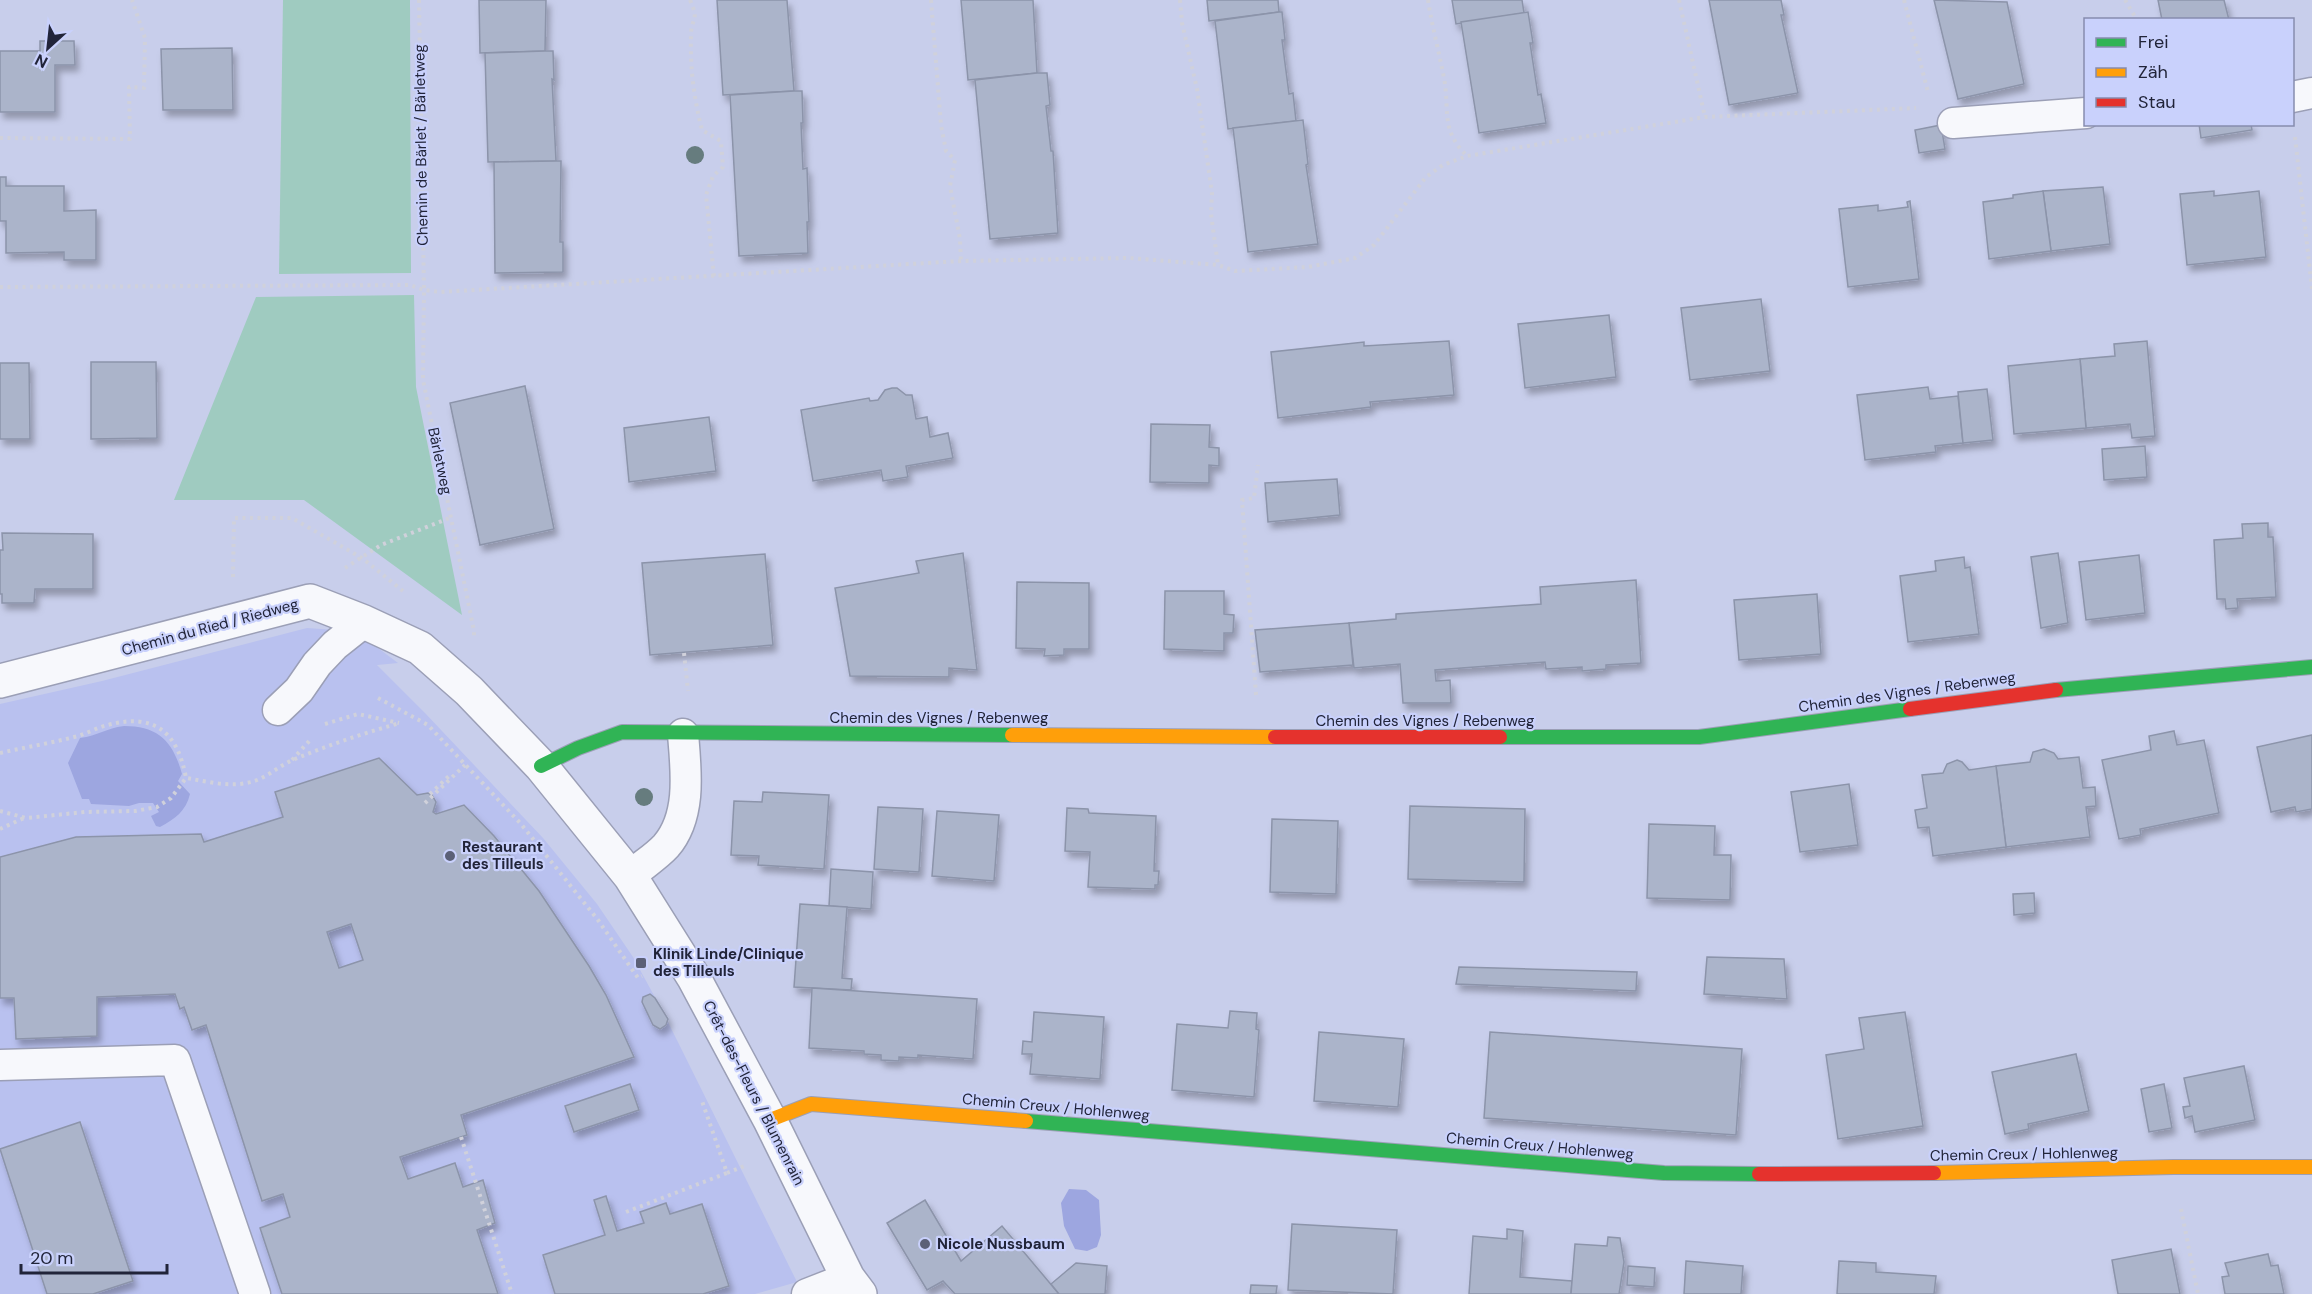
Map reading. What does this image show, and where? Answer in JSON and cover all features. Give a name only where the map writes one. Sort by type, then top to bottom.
[{"type":"street","name":"Chemin du Ried / Riedweg","points":[[0,681],[310,601],[364,622],[420,648],[469,691]]},
{"type":"street","name":"Chemin des Vignes / Rebenweg","points":[[541,766],[578,748],[622,732],[1259,737],[1700,737],[2040,691],[2312,667]]},
{"type":"street","name":"Crêt-des-Fleurs / Blumenrain","points":[[469,691],[541,766],[630,876],[688,967],[770,1120],[854,1286]]},
{"type":"street","name":"Chemin Creux / Hohlenweg","points":[[770,1120],[811,1104],[1664,1173],[1839,1175],[2173,1167],[2312,1167]]},
{"type":"lane","points":[[2294,97],[2312,93]]},
{"type":"lane","points":[[1953,123],[2084,113]]},
{"type":"lane","points":[[278,710],[299,690],[317,664],[335,645],[364,622]]},
{"type":"lane","points":[[630,876],[666,845],[681,817],[687,777],[683,734]]},
{"type":"lane","points":[[0,1065],[175,1060],[255,1294]]},
{"type":"lane","name":"Crêt-des-Fleurs / Blumenrain","points":[[807,1294],[854,1286]]},
{"type":"path","points":[[0,138],[130,139],[129,87],[144,88],[145,38],[132,0]]},
{"type":"path","name":"Chemin de Bärlet / Bärletweg","points":[[419,0],[424,290]]},
{"type":"path","points":[[690,0],[696,14],[691,33],[695,101],[702,130],[721,141],[723,166],[713,176],[706,195],[714,277]]},
{"type":"path","points":[[931,0],[941,125],[946,151],[955,160],[950,186],[960,239],[961,261]]},
{"type":"path","points":[[1180,0],[1182,22],[1197,89],[1212,194],[1211,214],[1218,265]]},
{"type":"path","points":[[1428,0],[1435,44],[1444,79],[1448,126],[1455,144],[1467,156]]},
{"type":"path","points":[[1679,0],[1705,117]]},
{"type":"path","points":[[1904,0],[1929,97]]},
{"type":"path","points":[[2125,0],[2136,18]]},
{"type":"path","points":[[0,287],[410,285],[440,292],[961,261],[1129,258],[1218,265],[1235,271],[1308,267],[1355,258],[1374,245],[1426,177],[1443,165],[1467,156],[1705,117],[1920,108]]},
{"type":"path","points":[[2295,137],[2312,289]]},
{"type":"path","name":"Bärletweg","points":[[424,290],[423,380],[474,631]]},
{"type":"path","points":[[1258,465],[1254,498],[1242,500],[1259,737]]},
{"type":"path","points":[[310,601],[321,582],[381,545],[452,517]]},
{"type":"path","points":[[233,578],[234,518],[292,519],[362,558],[407,594]]},
{"type":"path","points":[[378,698],[422,720],[432,729],[463,767],[520,824],[559,870],[638,978],[650,972]]},
{"type":"path","points":[[186,778],[221,783],[245,783],[271,775],[291,760],[324,724],[358,714],[400,723],[335,743],[291,760]]},
{"type":"path","points":[[0,753],[78,735],[110,724],[138,721],[157,725],[173,739],[183,762],[186,778],[171,798],[157,807],[135,811],[85,812],[26,818],[0,829]]},
{"type":"path","points":[[432,729],[437,724]]},
{"type":"path","points":[[425,803],[463,767]]},
{"type":"path","points":[[430,794],[449,776]]},
{"type":"path","points":[[0,811],[26,818]]},
{"type":"path","points":[[702,1101],[727,1173]]},
{"type":"path","points":[[461,1137],[512,1294]]},
{"type":"path","points":[[626,1212],[746,1166]]},
{"type":"path","points":[[2173,1167],[2198,1294]]},
{"type":"shaded area","points":[[307,628],[336,630],[374,645],[398,663],[377,665],[543,838],[597,904],[633,957],[663,1012],[797,1282],[755,1294],[0,1294],[0,704],[102,681]]},
{"type":"shaded area","points":[[124,726],[155,732],[169,744],[182,774],[178,781],[190,794],[179,814],[160,827],[156,826],[151,816],[159,812],[153,803],[129,806],[91,804],[89,799],[82,799],[68,763],[80,738]]},
{"type":"shaded area","points":[[1069,1189],[1086,1190],[1099,1200],[1101,1235],[1097,1247],[1087,1251],[1075,1249],[1064,1226],[1061,1203]]},
{"type":"green space","points":[[283,0],[410,0],[411,273],[279,274]]},
{"type":"green space","points":[[414,295],[416,387],[462,615],[304,500],[174,500],[256,297]]},
{"type":"building","points":[[479,0],[546,0],[545,51],[480,53]]},
{"type":"building","points":[[717,0],[787,0],[794,91],[723,95]]},
{"type":"building","points":[[961,0],[1033,0],[1037,73],[968,80]]},
{"type":"building","points":[[1207,0],[1278,0],[1279,12],[1209,21]]},
{"type":"building","points":[[1452,0],[1522,0],[1524,13],[1456,24]]},
{"type":"building","points":[[1709,0],[1781,0],[1784,15],[1781,15],[1798,93],[1729,105]]},
{"type":"building","points":[[1934,0],[2007,2],[2024,84],[1958,99]]},
{"type":"building","points":[[2158,0],[2224,0],[2228,18],[2162,18]]},
{"type":"building","points":[[1282,12],[1285,40],[1282,40],[1289,94],[1293,93],[1296,121],[1228,129],[1215,21]]},
{"type":"building","points":[[1528,12],[1538,95],[1541,94],[1546,123],[1479,133],[1461,22]]},
{"type":"building","points":[[40,41],[74,41],[75,65],[55,65],[55,112],[0,112],[0,51],[40,51]]},
{"type":"building","points":[[232,48],[233,110],[163,110],[161,49]]},
{"type":"building","points":[[553,51],[556,161],[488,162],[485,53]]},
{"type":"building","points":[[1047,73],[1050,105],[1046,106],[1051,151],[1053,151],[1058,233],[990,239],[975,80]]},
{"type":"building","points":[[802,91],[803,123],[801,123],[803,169],[807,168],[808,253],[739,256],[730,95]]},
{"type":"building","points":[[1303,120],[1308,164],[1306,165],[1318,244],[1248,252],[1233,128]]},
{"type":"building","points":[[1941,125],[1945,149],[1919,153],[1915,130]]},
{"type":"building","points":[[2199,126],[2251,126],[2252,130],[2201,138]]},
{"type":"building","points":[[561,161],[560,242],[563,242],[563,272],[495,273],[494,162]]},
{"type":"building","points":[[0,177],[6,177],[6,186],[64,186],[64,211],[96,210],[96,260],[64,260],[64,252],[6,253],[6,221],[0,221]]},
{"type":"building","points":[[2103,187],[2110,244],[2051,251],[2043,191]]},
{"type":"building","points":[[2043,191],[2051,251],[1989,259],[1983,202]]},
{"type":"building","points":[[2214,191],[2214,196],[2259,191],[2266,257],[2187,265],[2180,194]]},
{"type":"building","points":[[1910,201],[1919,279],[1848,287],[1839,209],[1878,205],[1878,211],[1908,207],[1907,202]]},
{"type":"building","points":[[1761,299],[1770,371],[1690,380],[1681,308]]},
{"type":"building","points":[[1609,315],[1616,377],[1525,388],[1518,324]]},
{"type":"building","points":[[1449,341],[1454,395],[1370,402],[1371,407],[1278,418],[1271,352],[1364,342],[1364,346]]},
{"type":"building","points":[[2147,341],[2155,436],[2132,438],[2130,424],[2086,428],[2080,359],[2115,356],[2114,344]]},
{"type":"building","points":[[2080,359],[2086,428],[2014,434],[2008,366]]},
{"type":"building","points":[[91,362],[156,362],[157,438],[91,439]]},
{"type":"building","points":[[0,363],[29,363],[30,439],[0,439]]},
{"type":"building","points":[[525,386],[554,529],[480,545],[450,403]]},
{"type":"building","points":[[1928,387],[1930,399],[1958,396],[1963,443],[1935,446],[1936,452],[1865,460],[1857,395]]},
{"type":"building","points":[[897,388],[906,395],[912,395],[916,419],[927,417],[930,437],[948,433],[953,458],[906,466],[908,477],[883,481],[881,470],[813,481],[801,410],[869,398],[870,401],[878,400],[885,390]]},
{"type":"building","points":[[1987,389],[1993,440],[1963,443],[1958,392]]},
{"type":"building","points":[[709,417],[716,471],[629,482],[624,428]]},
{"type":"building","points":[[1151,424],[1210,425],[1209,447],[1219,448],[1219,466],[1209,465],[1209,483],[1150,482]]},
{"type":"building","points":[[2145,446],[2147,477],[2104,480],[2102,449]]},
{"type":"building","points":[[1337,479],[1340,515],[1268,522],[1265,483]]},
{"type":"building","points":[[2268,523],[2268,537],[2273,537],[2276,597],[2237,599],[2238,608],[2226,609],[2225,599],[2217,599],[2214,540],[2243,538],[2242,524]]},
{"type":"building","points":[[2,533],[93,534],[93,589],[35,589],[34,603],[2,603],[0,550],[3,550]]},
{"type":"building","points":[[963,553],[977,670],[949,668],[949,677],[850,676],[835,588],[919,573],[916,561]]},
{"type":"building","points":[[2058,553],[2068,623],[2041,628],[2031,557]]},
{"type":"building","points":[[765,554],[773,645],[650,655],[642,563]]},
{"type":"building","points":[[2139,555],[2145,613],[2086,620],[2079,562]]},
{"type":"building","points":[[1964,557],[1965,568],[1970,567],[1979,634],[1908,642],[1900,576],[1936,571],[1935,561]]},
{"type":"building","points":[[1636,580],[1641,663],[1606,665],[1606,669],[1582,671],[1582,667],[1546,669],[1545,662],[1435,670],[1436,681],[1450,680],[1451,703],[1403,703],[1400,664],[1354,668],[1349,623],[1396,619],[1396,614],[1541,604],[1540,587]]},
{"type":"building","points":[[1017,582],[1089,583],[1089,649],[1064,649],[1064,655],[1044,656],[1045,649],[1016,648]]},
{"type":"building","points":[[1165,591],[1224,591],[1224,614],[1234,615],[1233,633],[1224,633],[1224,651],[1164,649]]},
{"type":"building","points":[[1817,594],[1821,654],[1739,660],[1734,600]]},
{"type":"building","points":[[1349,623],[1353,665],[1260,672],[1255,630]]},
{"type":"building","points":[[2174,731],[2177,745],[2204,740],[2219,813],[2140,829],[2141,835],[2119,839],[2102,760],[2151,750],[2149,736]]},
{"type":"building","points":[[2312,735],[2312,809],[2296,812],[2295,807],[2271,812],[2257,747]]},
{"type":"building","points":[[2044,749],[2054,753],[2058,759],[2079,757],[2083,788],[2095,787],[2096,806],[2086,807],[2090,837],[2006,847],[1996,766],[2030,762],[2033,752]]},
{"type":"building","points":[[379,758],[417,795],[428,793],[432,795],[436,802],[433,812],[436,814],[464,805],[494,836],[539,891],[606,995],[634,1057],[461,1115],[467,1135],[400,1157],[408,1179],[455,1163],[463,1187],[483,1180],[495,1223],[477,1230],[498,1294],[282,1294],[260,1228],[290,1217],[283,1194],[262,1201],[206,1025],[192,1030],[184,1007],[180,1009],[175,994],[97,997],[97,1036],[16,1039],[14,998],[0,998],[0,857],[76,837],[201,834],[204,842],[283,817],[275,792]],"holes":[[[351,924],[363,960],[339,968],[327,932]]]},
{"type":"building","points":[[1957,760],[1969,770],[1996,766],[2006,847],[1933,856],[1929,827],[1918,828],[1915,810],[1927,808],[1922,775],[1943,773],[1947,764]]},
{"type":"building","points":[[1849,784],[1858,845],[1800,852],[1791,792]]},
{"type":"building","points":[[763,792],[829,795],[824,869],[758,865],[759,856],[731,855],[734,801],[762,802]]},
{"type":"building","points":[[1410,806],[1525,809],[1524,882],[1408,879]]},
{"type":"building","points":[[878,807],[923,809],[919,872],[874,869]]},
{"type":"building","points":[[1067,808],[1088,809],[1089,813],[1156,816],[1154,871],[1159,871],[1158,885],[1155,885],[1155,889],[1088,887],[1090,852],[1065,851]]},
{"type":"building","points":[[937,811],[999,815],[994,881],[932,876]]},
{"type":"building","points":[[1272,819],[1338,821],[1336,894],[1270,892]]},
{"type":"building","points":[[1649,824],[1715,826],[1714,855],[1731,855],[1730,900],[1647,898]]},
{"type":"building","points":[[831,869],[873,872],[871,909],[829,906]]},
{"type":"building","points":[[2034,893],[2035,913],[2014,915],[2013,894]]},
{"type":"building","points":[[800,904],[847,907],[842,978],[852,979],[851,990],[794,987]]},
{"type":"building","points":[[1707,957],[1784,959],[1787,999],[1704,994]]},
{"type":"building","points":[[1459,967],[1637,972],[1636,991],[1456,984]]},
{"type":"building","points":[[812,988],[977,999],[973,1059],[918,1055],[918,1058],[899,1057],[899,1061],[881,1060],[881,1055],[864,1054],[864,1051],[809,1048]]},
{"type":"building","points":[[650,994],[668,1019],[666,1025],[660,1029],[653,1025],[642,1002],[643,997]]},
{"type":"building","points":[[1230,1011],[1257,1013],[1256,1029],[1259,1030],[1254,1097],[1172,1090],[1177,1024],[1228,1028]]},
{"type":"building","points":[[1034,1012],[1104,1017],[1100,1079],[1030,1074],[1032,1054],[1022,1054],[1023,1041],[1032,1042]]},
{"type":"building","points":[[1905,1012],[1923,1126],[1838,1139],[1826,1055],[1864,1049],[1859,1018]]},
{"type":"building","points":[[1319,1032],[1404,1039],[1398,1107],[1314,1101]]},
{"type":"building","points":[[1490,1032],[1742,1049],[1736,1135],[1484,1118]]},
{"type":"building","points":[[2076,1054],[2089,1111],[2028,1124],[2029,1129],[2005,1134],[1992,1072]]},
{"type":"building","points":[[2244,1066],[2255,1120],[2195,1132],[2192,1116],[2185,1118],[2183,1107],[2190,1106],[2184,1078]]},
{"type":"building","points":[[630,1084],[639,1110],[574,1132],[565,1106]]},
{"type":"building","points":[[2164,1084],[2172,1128],[2149,1132],[2141,1089]]},
{"type":"building","points":[[80,1122],[133,1281],[93,1294],[47,1294],[0,1149]]},
{"type":"building","points":[[606,1196],[617,1231],[644,1223],[640,1212],[666,1203],[670,1214],[702,1204],[729,1286],[703,1294],[555,1294],[543,1255],[605,1235],[594,1200]]},
{"type":"building","name":"Nicole Nussbaum","points":[[925,1200],[961,1261],[1002,1226],[1059,1294],[955,1294],[943,1281],[927,1290],[887,1223]]},
{"type":"building","points":[[1292,1224],[1397,1230],[1393,1294],[1288,1290]]},
{"type":"building","points":[[1507,1229],[1523,1231],[1520,1277],[1572,1281],[1571,1294],[1469,1294],[1473,1236],[1507,1239]]},
{"type":"building","points":[[1608,1237],[1620,1238],[1624,1262],[1619,1294],[1571,1294],[1575,1244],[1607,1246]]},
{"type":"building","points":[[2171,1249],[2180,1294],[2118,1294],[2112,1260]]},
{"type":"building","points":[[2268,1254],[2271,1266],[2278,1265],[2284,1294],[2225,1294],[2222,1277],[2229,1276],[2225,1263]]},
{"type":"building","points":[[1686,1261],[1743,1266],[1741,1294],[1684,1294]]},
{"type":"building","points":[[1839,1261],[1876,1263],[1876,1272],[1936,1276],[1934,1294],[1837,1294]]},
{"type":"building","points":[[1076,1263],[1107,1266],[1105,1294],[1059,1294],[1051,1284]]},
{"type":"building","points":[[1628,1266],[1655,1268],[1654,1287],[1627,1285]]},
{"type":"building","points":[[1251,1285],[1277,1286],[1276,1294],[1250,1294]]},
{"type":"traffic: fast","points":[[2056,690],[2312,667]]},
{"type":"traffic: fast","points":[[1500,737],[1699,737],[1910,709]]},
{"type":"traffic: fast","points":[[541,766],[578,748],[622,732],[1012,735]]},
{"type":"traffic: fast","points":[[1026,1121],[1664,1173],[1759,1174]]},
{"type":"traffic: slow","points":[[1012,735],[1275,737]]},
{"type":"traffic: slow","points":[[770,1120],[811,1104],[1026,1121]]},
{"type":"traffic: slow","points":[[1934,1173],[2173,1167],[2312,1167]]},
{"type":"traffic: jam","points":[[1910,709],[2056,690]]},
{"type":"traffic: jam","points":[[1275,737],[1500,737]]},
{"type":"traffic: jam","points":[[1759,1174],[1934,1173]]},
{"type":"place","name":"Restaurant des Tilleuls","points":[[450,856]]},
{"type":"place","name":"Klinik Linde/Clinique des Tilleuls","points":[[641,963]]},
{"type":"place","name":"Nicole Nussbaum","points":[[925,1244]]}]
